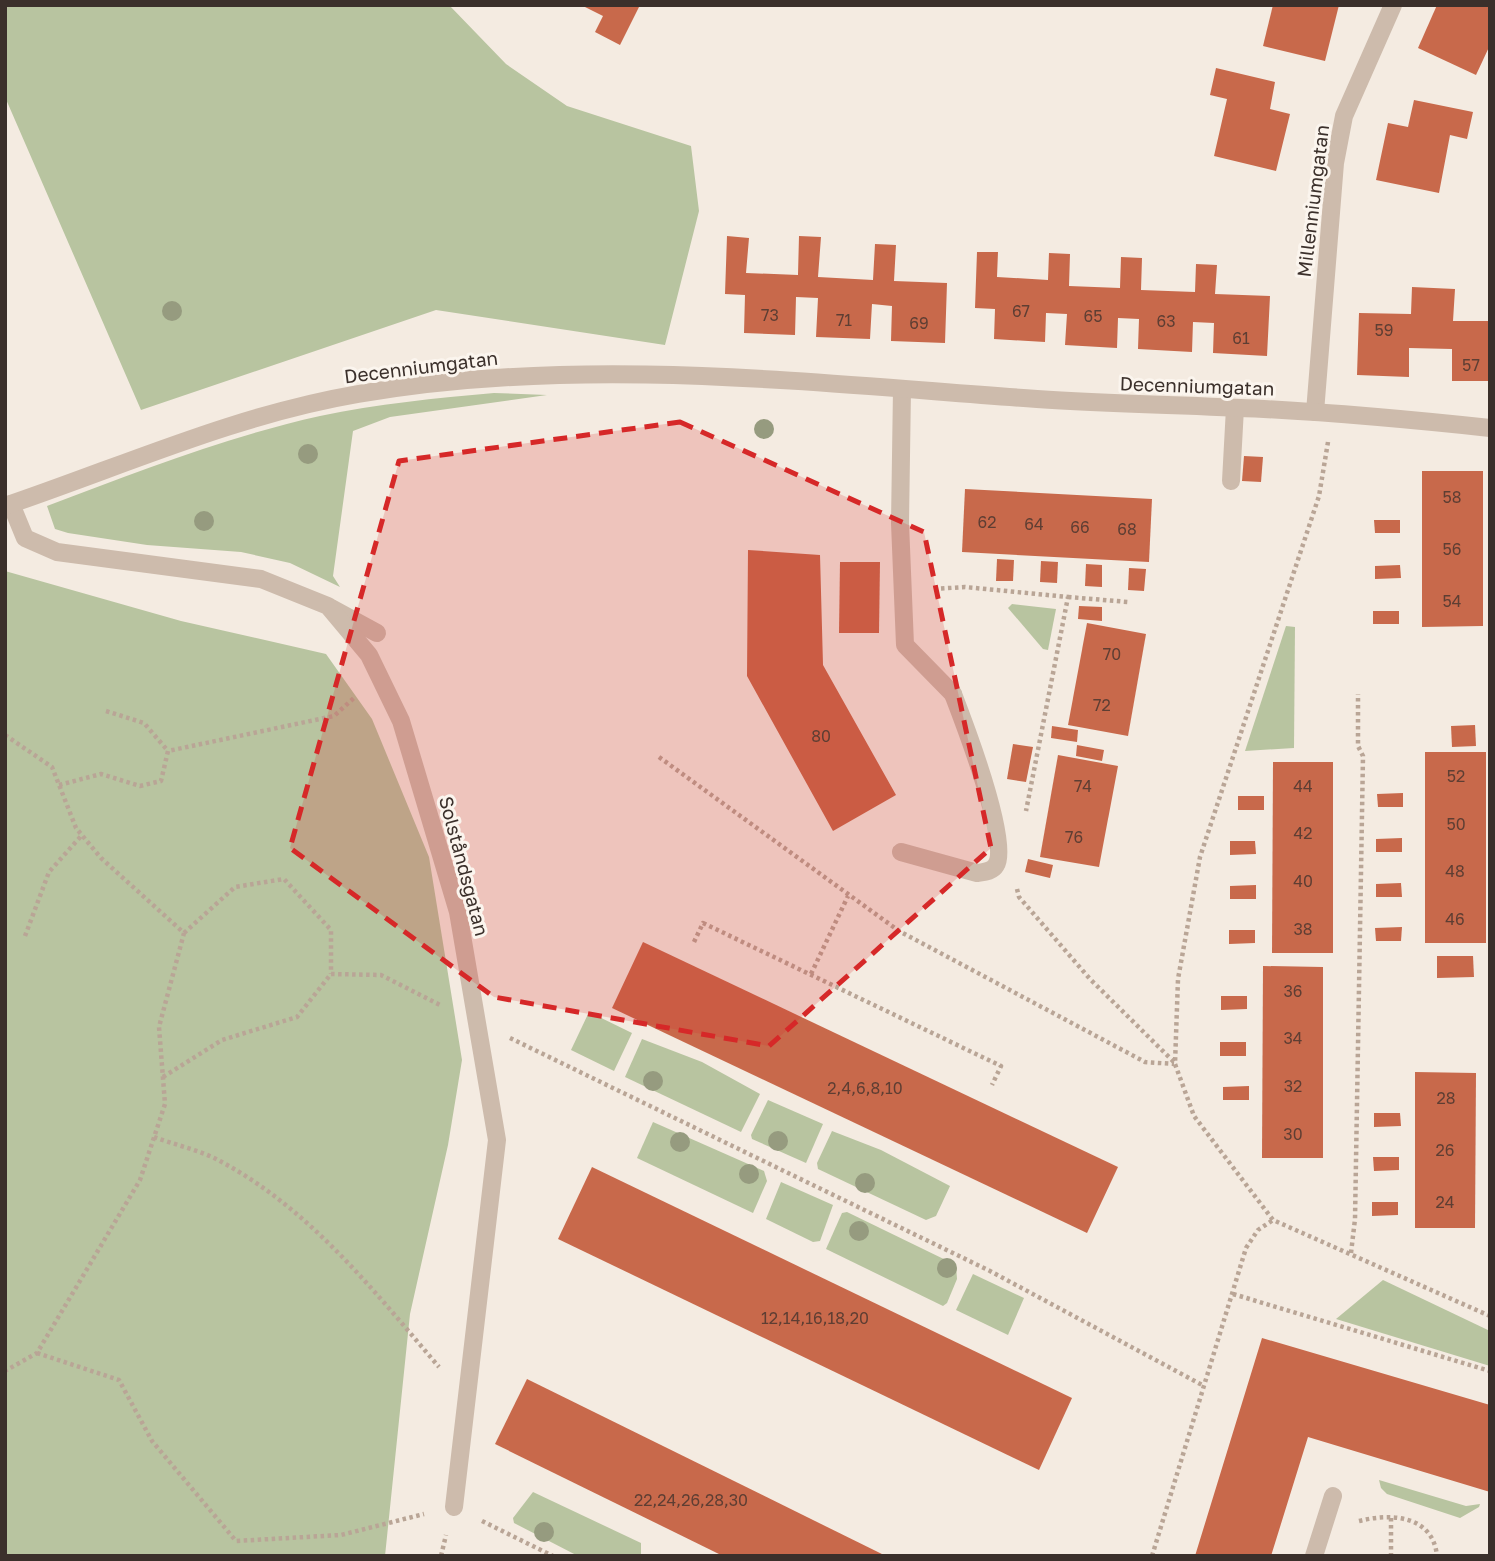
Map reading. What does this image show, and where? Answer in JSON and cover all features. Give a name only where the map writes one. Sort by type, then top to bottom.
[{"type":"street","name":"Millenniumgatan","points":[[1323,413],[1337,151],[1344,116],[1393,5]]},
{"type":"street","name":"Decenniumgatan","points":[[8,505],[213,429],[354,394],[466,378],[619,373],[1067,401],[1323,413],[1490,428]]},
{"type":"street","points":[[901,852],[976,873],[987,872],[996,865],[999,857],[997,831],[981,771],[953,694],[905,645],[902,389]]},
{"type":"street","points":[[1231,481],[1235,408]]},
{"type":"street","name":"Solståndsgatan","points":[[8,505],[25,538],[57,552],[261,579],[328,606],[369,655],[401,721],[458,912],[497,1140],[454,1507]]},
{"type":"street","points":[[328,606],[377,633]]},
{"type":"street","points":[[1314,1556],[1333,1496]]},
{"type":"path","points":[[1323,413],[1319,496],[1200,857],[1178,979],[1175,1064],[1194,1116],[1273,1220],[1490,1316]]},
{"type":"path","points":[[903,588],[917,590],[965,587],[1128,602]]},
{"type":"path","points":[[1024,824],[1068,597]]},
{"type":"path","points":[[168,751],[334,716],[379,676]]},
{"type":"path","points":[[1351,1253],[1355,1208],[1363,756],[1358,746],[1358,694]]},
{"type":"path","points":[[106,712],[144,723],[168,751]]},
{"type":"path","points":[[5,735],[52,767],[76,828],[101,858],[184,933]]},
{"type":"path","points":[[59,785],[101,774],[140,786],[161,781],[168,751]]},
{"type":"path","points":[[659,757],[899,931],[1145,1062],[1175,1064]]},
{"type":"path","points":[[25,936],[49,872],[82,835]]},
{"type":"path","points":[[1016,876],[1019,897],[1053,937],[1175,1064]]},
{"type":"path","points":[[5,1371],[37,1353],[140,1180],[165,1104],[159,1027],[184,933],[235,887],[284,879],[331,930],[331,974],[297,1017],[222,1040],[163,1077]]},
{"type":"path","points":[[811,974],[848,896]]},
{"type":"path","points":[[694,942],[703,923],[811,974],[1001,1066],[992,1084]]},
{"type":"path","points":[[331,974],[381,975],[990,1272],[1204,1386]]},
{"type":"path","points":[[154,1137],[219,1161],[302,1217],[374,1291],[467,1399]]},
{"type":"path","points":[[1152,1556],[1246,1248],[1258,1230],[1273,1220]]},
{"type":"path","points":[[1233,1294],[1490,1371]]},
{"type":"path","points":[[37,1353],[119,1380],[152,1441],[236,1541],[341,1535],[454,1507],[553,1556]]},
{"type":"path","points":[[1391,1518],[1391,1556]]},
{"type":"path","points":[[1320,1536],[1361,1521],[1391,1518],[1424,1526],[1434,1539],[1437,1556]]},
{"type":"highlighted area","points":[[680,422],[924,532],[991,848],[769,1046],[494,997],[290,848],[399,461]]},
{"type":"green space","points":[[5,5],[449,5],[506,64],[567,106],[691,146],[699,211],[665,345],[436,310],[141,410],[5,97]]},
{"type":"green space","points":[[494,393],[547,395],[390,417],[353,431],[333,576],[340,587],[290,563],[241,552],[147,545],[68,533],[55,529],[47,506],[182,456],[250,434],[320,416],[428,399]]},
{"type":"green space","points":[[5,571],[181,621],[326,654],[372,719],[429,857],[462,1060],[448,1145],[410,1314],[385,1556],[5,1556]]},
{"type":"green space","points":[[1012,604],[1056,609],[1048,650],[1043,649],[1008,608]]},
{"type":"green space","points":[[1286,626],[1295,627],[1294,748],[1245,751]]},
{"type":"green space","points":[[589,1012],[632,1033],[614,1071],[571,1050]]},
{"type":"green space","points":[[642,1039],[702,1062],[760,1094],[741,1132],[625,1077]]},
{"type":"green space","points":[[768,1100],[823,1124],[806,1163],[752,1139],[751,1135]]},
{"type":"green space","points":[[653,1122],[764,1171],[767,1181],[753,1213],[637,1158]]},
{"type":"green space","points":[[832,1131],[881,1150],[950,1186],[936,1216],[926,1220],[818,1169],[817,1163]]},
{"type":"green space","points":[[781,1182],[833,1205],[820,1241],[813,1242],[766,1219]]},
{"type":"green space","points":[[847,1212],[956,1265],[957,1279],[947,1303],[943,1306],[826,1249],[842,1213]]},
{"type":"green space","points":[[973,1274],[1024,1298],[1008,1335],[956,1310]]},
{"type":"green space","points":[[1383,1280],[1490,1331],[1490,1366],[1336,1319]]},
{"type":"green space","points":[[1379,1480],[1466,1506],[1480,1504],[1460,1518],[1387,1494],[1381,1488]]},
{"type":"green space","points":[[533,1492],[641,1543],[641,1556],[578,1556],[514,1523],[513,1518]]},
{"type":"building","points":[[581,5],[640,5],[620,45],[595,32],[603,16]]},
{"type":"building","points":[[1273,5],[1339,5],[1325,61],[1263,46]]},
{"type":"building","points":[[1437,5],[1490,5],[1490,45],[1476,75],[1418,48]]},
{"type":"building","points":[[1216,68],[1275,82],[1270,109],[1290,114],[1276,171],[1214,156],[1227,99],[1210,95]]},
{"type":"building","points":[[1414,100],[1473,112],[1467,139],[1450,135],[1439,193],[1376,180],[1388,123],[1408,127]]},
{"type":"building","points":[[727,236],[749,238],[746,273],[798,275],[799,236],[821,237],[818,277],[873,280],[875,244],[896,245],[894,281],[947,283],[945,343],[891,341],[892,306],[872,304],[870,339],[816,337],[818,298],[796,297],[795,335],[744,333],[745,295],[725,294]]},
{"type":"building","points":[[977,252],[998,252],[997,277],[1048,280],[1049,253],[1070,254],[1069,286],[1120,288],[1121,257],[1142,258],[1141,290],[1195,292],[1196,264],[1217,265],[1215,294],[1270,296],[1267,356],[1213,353],[1214,323],[1193,322],[1192,352],[1138,349],[1139,319],[1118,318],[1117,348],[1065,345],[1067,314],[1046,313],[1045,342],[994,339],[995,309],[975,308]]},
{"type":"building","points":[[1412,287],[1455,289],[1453,321],[1490,321],[1490,381],[1452,381],[1452,349],[1409,348],[1409,377],[1357,375],[1359,313],[1411,314]]},
{"type":"building","points":[[1244,456],[1263,457],[1261,482],[1242,481]]},
{"type":"building","points":[[1422,471],[1483,471],[1483,626],[1422,627]]},
{"type":"building","points":[[965,489],[1152,499],[1149,562],[962,552]]},
{"type":"building","points":[[1374,520],[1400,520],[1400,533],[1375,533]]},
{"type":"building","points":[[748,550],[820,555],[823,665],[896,795],[833,831],[747,676]]},
{"type":"building","points":[[997,559],[1014,560],[1013,581],[996,581]]},
{"type":"building","points":[[1041,561],[1058,562],[1057,583],[1040,582]]},
{"type":"building","points":[[840,562],[880,562],[879,633],[839,633]]},
{"type":"building","points":[[1086,564],[1102,565],[1102,587],[1085,586]]},
{"type":"building","points":[[1400,565],[1401,578],[1375,579],[1375,566]]},
{"type":"building","points":[[1129,568],[1146,569],[1144,591],[1128,590]]},
{"type":"building","points":[[1079,606],[1102,607],[1102,621],[1078,619]]},
{"type":"building","points":[[1373,611],[1399,611],[1399,624],[1373,624]]},
{"type":"building","points":[[1087,623],[1146,634],[1128,736],[1068,725]]},
{"type":"building","points":[[1475,725],[1476,746],[1452,747],[1451,726]]},
{"type":"building","points":[[1052,726],[1078,730],[1077,742],[1051,738]]},
{"type":"building","points":[[1013,744],[1033,747],[1026,782],[1007,779]]},
{"type":"building","points":[[1077,745],[1104,750],[1102,761],[1076,756]]},
{"type":"building","points":[[1425,752],[1486,752],[1486,943],[1425,943]]},
{"type":"building","points":[[1058,755],[1118,766],[1099,867],[1040,857]]},
{"type":"building","points":[[1273,762],[1333,762],[1333,953],[1272,953]]},
{"type":"building","points":[[1403,793],[1403,807],[1378,807],[1377,794]]},
{"type":"building","points":[[1238,796],[1264,796],[1264,810],[1238,810]]},
{"type":"building","points":[[1402,838],[1402,852],[1376,852],[1376,839]]},
{"type":"building","points":[[1230,841],[1255,841],[1256,854],[1230,855]]},
{"type":"building","points":[[1028,859],[1053,865],[1050,878],[1025,872]]},
{"type":"building","points":[[1401,883],[1402,897],[1376,897],[1376,884]]},
{"type":"building","points":[[1256,885],[1256,899],[1230,899],[1230,886]]},
{"type":"building","points":[[1402,927],[1401,941],[1376,941],[1375,928]]},
{"type":"building","points":[[1229,930],[1255,930],[1255,943],[1229,944]]},
{"type":"building","points":[[643,942],[1118,1167],[1087,1233],[612,1008]]},
{"type":"building","points":[[1437,956],[1473,956],[1474,977],[1437,978]]},
{"type":"building","points":[[1263,966],[1323,967],[1323,1158],[1262,1158]]},
{"type":"building","points":[[1221,996],[1247,996],[1247,1009],[1221,1010]]},
{"type":"building","points":[[1220,1042],[1246,1042],[1246,1056],[1220,1056]]},
{"type":"building","points":[[1415,1072],[1476,1073],[1475,1228],[1415,1228]]},
{"type":"building","points":[[1249,1086],[1249,1100],[1223,1100],[1223,1087]]},
{"type":"building","points":[[1374,1113],[1400,1113],[1401,1126],[1374,1127]]},
{"type":"building","points":[[1373,1157],[1399,1157],[1399,1170],[1374,1171]]},
{"type":"building","points":[[592,1167],[1072,1398],[1039,1470],[558,1239]]},
{"type":"building","points":[[1372,1202],[1398,1202],[1398,1215],[1372,1216]]},
{"type":"building","points":[[1262,1338],[1490,1405],[1490,1492],[1308,1437],[1271,1556],[1195,1556]]},
{"type":"building","points":[[527,1379],[886,1556],[723,1556],[495,1444]]}]
